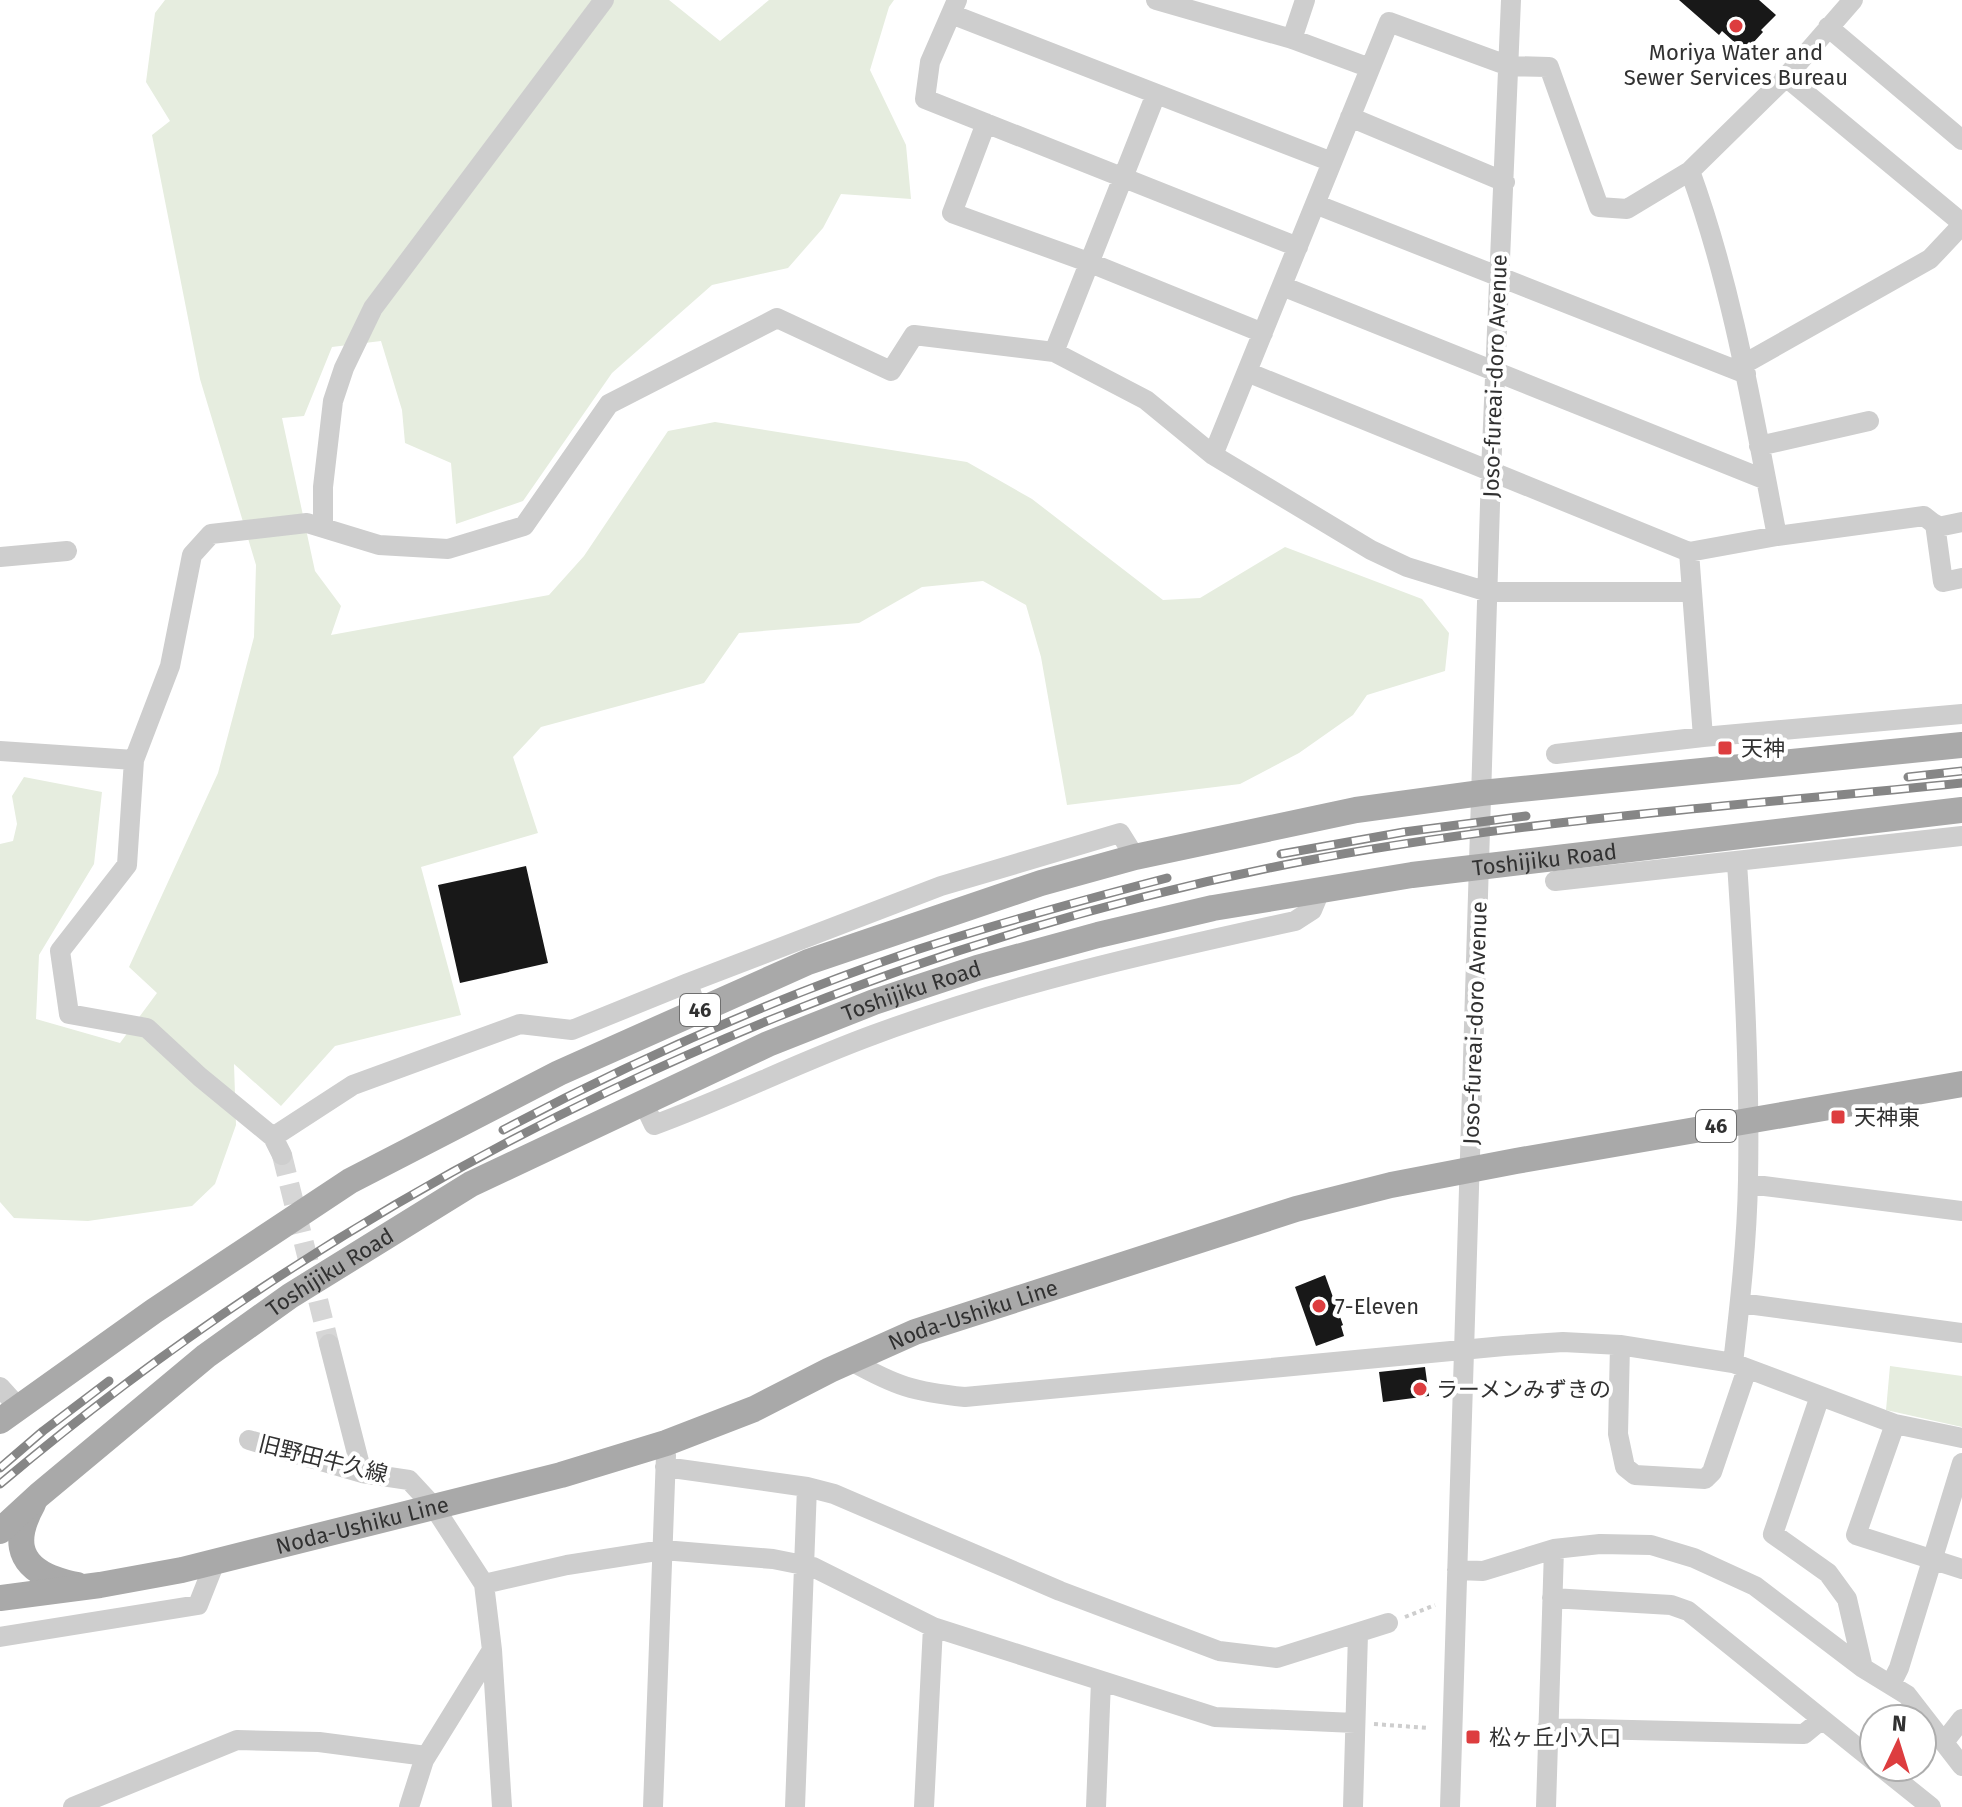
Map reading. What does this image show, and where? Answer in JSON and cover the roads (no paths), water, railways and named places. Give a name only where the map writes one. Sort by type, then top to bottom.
[{"type":"main road","name":"46","points":[[9,1414],[154,1311],[350,1181],[559,1073],[808,962],[1041,883],[1135,857],[1356,810],[1645,775],[1962,745]]},
{"type":"main road","name":"Toshijiku Road","points":[[0,1531],[206,1356],[290,1296],[471,1184],[768,1044],[861,1007],[977,968],[1213,908],[1412,875],[1684,856],[1920,828],[1962,810]]},
{"type":"main road","name":"Noda-Ushiku Line","points":[[0,1598],[100,1585],[215,1562],[561,1475],[666,1455],[915,1332],[1296,1209],[1470,1169],[1962,1084]]},
{"type":"main road","points":[[39,1495],[22,1528],[20,1543],[27,1562],[42,1574],[70,1584],[100,1585]]},
{"type":"street","points":[[323,528],[323,487],[333,401],[344,368],[373,308],[604,0]]},
{"type":"street","points":[[1156,0],[1292,39],[1370,68]]},
{"type":"street","points":[[1292,39],[1305,0]]},
{"type":"street","name":"Joso-fureai-doro Avenue","points":[[1450,1807],[1494,372],[1511,0]]},
{"type":"street","points":[[1213,455],[1389,22],[1509,66],[1549,67],[1599,207],[1627,209],[1690,171],[1786,77],[1853,0]]},
{"type":"street","points":[[1298,247],[925,99],[930,62],[954,7],[1156,94],[1332,162]]},
{"type":"street","points":[[1828,27],[1962,140]]},
{"type":"street","points":[[1745,369],[1930,259],[1962,224],[1786,77]]},
{"type":"street","points":[[1054,352],[1156,94]]},
{"type":"street","points":[[1350,117],[1505,182]]},
{"type":"street","points":[[986,123],[952,213],[1088,262],[1263,333]]},
{"type":"street","points":[[1690,171],[1703,208],[1745,369],[1777,536]]},
{"type":"street","points":[[1315,204],[1745,369]]},
{"type":"street","points":[[1282,286],[1766,480]]},
{"type":"street","points":[[1135,857],[1120,833],[941,886],[572,1030],[520,1024],[353,1085],[277,1146],[147,1028],[69,1014],[60,951],[127,865],[134,760],[170,666],[192,555],[211,534],[307,523],[379,545],[448,549],[524,526],[609,404],[777,318],[891,371],[914,335],[1054,352],[1146,400],[1213,455],[1371,550],[1407,567],[1488,592],[1691,592]]},
{"type":"street","points":[[1247,372],[1689,552],[1777,536],[1924,516],[1938,527],[1962,522]]},
{"type":"street","points":[[1759,446],[1869,421]]},
{"type":"street","points":[[1935,524],[1943,582],[1962,578]]},
{"type":"street","points":[[0,557],[67,551]]},
{"type":"street","points":[[1689,552],[1703,737]]},
{"type":"street","points":[[1556,754],[1703,737],[1962,714]]},
{"type":"street","points":[[1643,744],[1645,775]]},
{"type":"street","points":[[0,751],[134,760]]},
{"type":"street","points":[[1555,881],[1684,856],[1737,863],[1920,828],[1962,836]]},
{"type":"street","points":[[1620,1345],[1618,1434],[1625,1467],[1635,1475],[1705,1479],[1712,1472],[1740,1366],[1748,1121],[1737,863]]},
{"type":"street","points":[[688,983],[698,1011]]},
{"type":"street","points":[[1748,1184],[1962,1211]]},
{"type":"street","points":[[1740,1303],[1962,1333]]},
{"type":"street","points":[[851,1361],[893,1384],[923,1392],[965,1397],[1563,1342],[1620,1345],[1740,1366],[1895,1424],[1962,1438]]},
{"type":"street","points":[[329,1344],[362,1473]]},
{"type":"street","points":[[0,1387],[9,1414]]},
{"type":"street","points":[[1820,1396],[1773,1534],[1828,1573],[1847,1599],[1863,1668]]},
{"type":"street","points":[[1895,1424],[1856,1535],[1962,1569]]},
{"type":"street","name":"旧野田牛久線","points":[[249,1440],[362,1473],[409,1480],[434,1507],[484,1584]]},
{"type":"street","points":[[653,1807],[666,1455],[834,1494],[1060,1591],[1219,1651],[1277,1658],[1388,1623]]},
{"type":"street","points":[[1891,1684],[1899,1668],[1962,1463]]},
{"type":"street","points":[[795,1807],[807,1487]]},
{"type":"street","points":[[1457,1570],[1483,1571],[1554,1549],[1600,1544],[1651,1545],[1694,1558],[1755,1586],[1863,1668],[1907,1695],[1962,1766]]},
{"type":"street","points":[[1546,1807],[1554,1549]]},
{"type":"street","points":[[502,1807],[492,1650],[484,1584],[567,1565],[663,1550],[803,1565],[933,1627],[1215,1717],[1355,1723]]},
{"type":"street","points":[[0,1637],[198,1605],[215,1562]]},
{"type":"street","points":[[1552,1598],[1671,1605],[1688,1611],[1858,1749]]},
{"type":"street","points":[[924,1807],[933,1627]]},
{"type":"street","points":[[1353,1807],[1358,1634]]},
{"type":"street","points":[[409,1807],[426,1756],[492,1650]]},
{"type":"street","points":[[1096,1807],[1101,1681]]},
{"type":"street","points":[[1944,1742],[1962,1719]]},
{"type":"street","points":[[1547,1728],[1804,1734],[1821,1720]]},
{"type":"street","points":[[73,1807],[237,1740],[319,1742],[426,1756]]},
{"type":"street","points":[[1901,1783],[1931,1807]]},
{"type":"tunnel","points":[[282,1155],[329,1344]]},
{"type":"railway","points":[[1908,777],[1962,771]]},
{"type":"railway","points":[[0,1484],[142,1372],[291,1269],[447,1175],[608,1092],[773,1019],[943,956],[1117,904],[1294,863],[1377,848],[1544,825],[1962,783]]},
{"type":"railway","points":[[1281,854],[1404,832],[1526,816]]},
{"type":"railway","points":[[503,1130],[655,1055],[863,969],[947,940],[1167,878]]},
{"type":"railway","points":[[0,1468],[109,1381]]},
{"type":"place","name":"Moriya Water and Sewer Services Bureau","points":[[1736,26]]},
{"type":"place","name":"天神","points":[[1725,748]]},
{"type":"place","name":"天神東","points":[[1838,1117]]},
{"type":"place","name":"7-Eleven","points":[[1319,1306]]},
{"type":"place","name":"ラーメンみずきの","points":[[1420,1389]]},
{"type":"place","name":"松ヶ丘小入口","points":[[1473,1737]]}]
